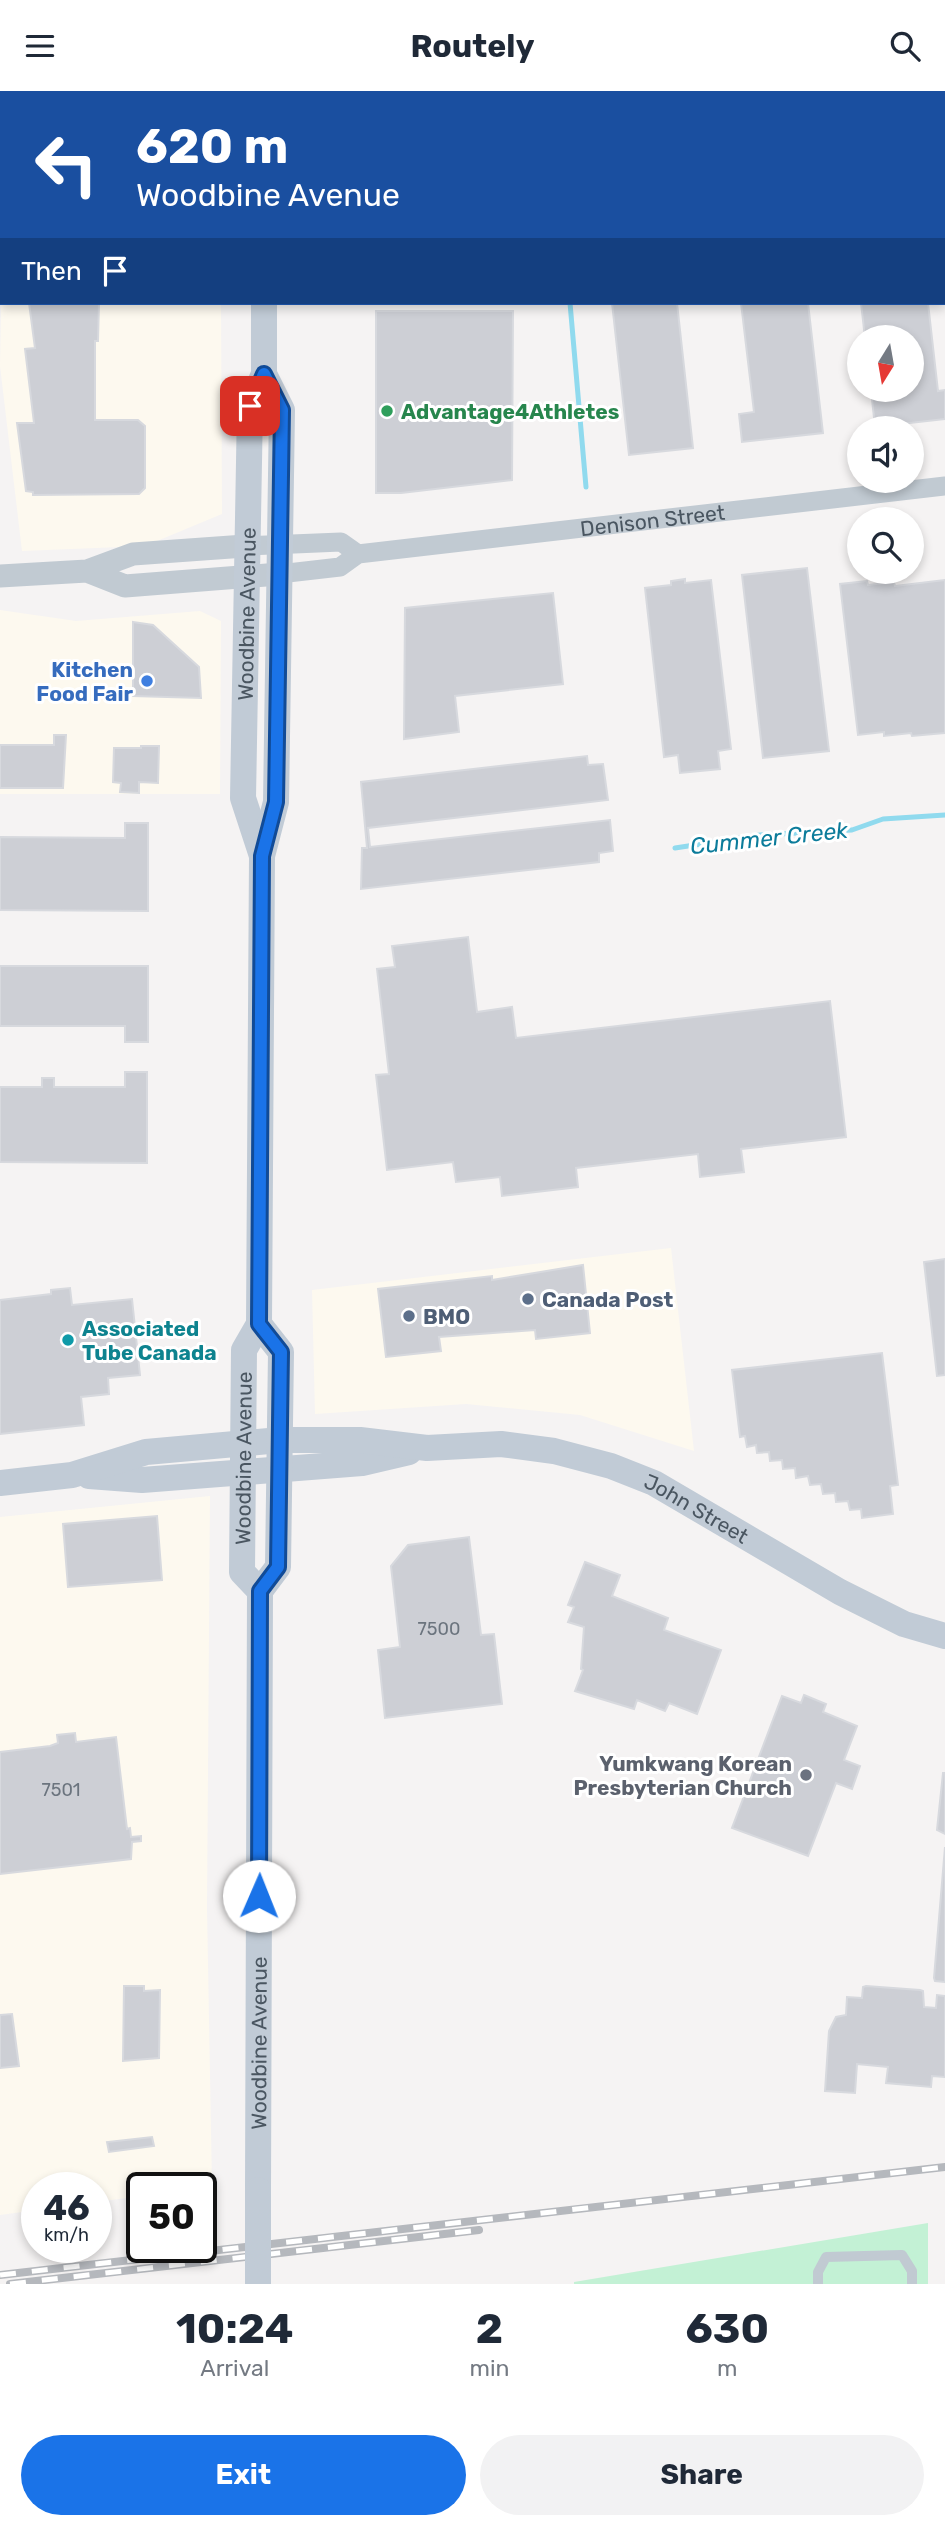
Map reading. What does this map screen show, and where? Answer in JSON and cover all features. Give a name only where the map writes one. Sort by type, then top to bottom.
[{"type":"main road","name":"Woodbine Avenue","points":[[262,856],[243,798],[245,546],[250,406],[264,374],[264,305]]},
{"type":"main road","name":"Woodbine Avenue","points":[[260,1591],[243,1571],[242,1443],[244,1350],[259,1324],[262,856],[276,802],[282,410],[264,374]]},
{"type":"main road","name":"Woodbine Avenue","points":[[258,2284],[260,1591],[278,1567],[281,1352],[259,1324]]},
{"type":"main road","name":"John Street","points":[[72,1475],[146,1452],[280,1440],[360,1440],[427,1448]]},
{"type":"main road","name":"John Street","points":[[72,1475],[142,1480],[362,1463],[427,1448],[501,1444],[554,1451],[611,1466],[654,1483],[840,1593],[904,1625],[945,1636]]},
{"type":"main road","points":[[0,1483],[72,1475]]},
{"type":"street","name":"Denison Street","points":[[87,571],[125,586],[245,578],[340,567],[358,554],[945,486]]},
{"type":"street","name":"Denison Street","points":[[0,576],[87,571],[133,554],[245,546],[341,542],[358,554]]},
{"type":"lane","points":[[818,2284],[818,2272],[826,2257],[902,2255],[912,2271],[912,2284]]},
{"type":"shaded area","points":[[1,305],[221,305],[222,514],[145,546],[22,551],[0,366]]},
{"type":"shaded area","points":[[0,610],[76,621],[200,611],[221,621],[220,794],[0,794]]},
{"type":"shaded area","points":[[671,1248],[694,1451],[580,1415],[466,1404],[315,1414],[312,1290]]},
{"type":"shaded area","points":[[210,1496],[207,1908],[212,2172],[126,2172],[126,2198],[112,2200],[112,2172],[21,2172],[21,2212],[0,2215],[0,1517]]},
{"type":"green space","points":[[928,2223],[928,2284],[574,2284],[574,2282]]},
{"type":"building","points":[[29,305],[99,305],[98,341],[95,341],[95,420],[138,420],[145,426],[145,488],[139,494],[33,495],[33,492],[26,491],[17,423],[34,423],[25,349],[35,348]]},
{"type":"building","points":[[612,305],[677,305],[693,448],[629,455]]},
{"type":"building","points":[[741,305],[808,305],[823,433],[742,442],[739,414],[754,412]]},
{"type":"building","points":[[861,305],[928,305],[938,391],[945,390],[945,419],[924,421],[924,416],[874,416],[872,403],[924,403],[924,325],[864,325]]},
{"type":"building","points":[[376,311],[513,311],[512,480],[401,493],[376,493]]},
{"type":"building","points":[[807,568],[829,751],[763,758],[742,575]]},
{"type":"building","points":[[685,579],[685,583],[711,580],[731,749],[718,751],[720,769],[680,773],[678,755],[664,757],[645,588],[671,585],[671,581]]},
{"type":"building","points":[[945,580],[945,733],[884,736],[884,732],[858,735],[840,584],[895,586]]},
{"type":"building","points":[[553,593],[563,684],[455,696],[459,732],[404,739],[405,608]]},
{"type":"building","points":[[133,622],[153,625],[199,667],[201,698],[133,696]]},
{"type":"building","points":[[54,735],[66,735],[63,788],[0,788],[0,745],[54,745]]},
{"type":"building","points":[[159,746],[158,783],[139,782],[139,793],[120,792],[121,783],[113,782],[114,748]]},
{"type":"building","points":[[587,756],[588,765],[603,764],[608,800],[368,828],[370,847],[610,820],[613,851],[599,853],[599,862],[361,889],[362,848],[367,848],[361,782]]},
{"type":"building","points":[[125,823],[148,823],[148,911],[0,910],[0,837],[125,838]]},
{"type":"building","points":[[468,937],[477,1012],[512,1007],[516,1038],[830,1001],[846,1137],[741,1149],[744,1172],[700,1177],[698,1154],[576,1168],[578,1187],[502,1196],[500,1177],[456,1182],[453,1162],[387,1170],[376,1075],[389,1074],[377,969],[395,967],[392,946]]},
{"type":"building","points":[[0,966],[148,966],[148,1042],[125,1042],[125,1026],[0,1026]]},
{"type":"building","points":[[125,1072],[147,1072],[147,1163],[0,1162],[0,1087],[42,1087],[42,1078],[54,1078],[54,1087],[125,1087]]},
{"type":"building","points":[[945,1259],[945,1375],[937,1376],[924,1262]]},
{"type":"building","points":[[583,1265],[590,1333],[536,1339],[535,1330],[439,1337],[441,1351],[386,1357],[378,1289],[492,1276],[492,1280]]},
{"type":"building","name":"Associated Tube Canada","points":[[70,1288],[72,1305],[132,1299],[140,1375],[108,1378],[109,1394],[81,1397],[84,1425],[0,1434],[0,1300],[51,1294],[51,1290]]},
{"type":"building","points":[[882,1353],[898,1485],[890,1486],[893,1514],[862,1518],[861,1509],[850,1510],[848,1501],[836,1502],[835,1493],[823,1494],[821,1484],[810,1485],[808,1476],[796,1478],[795,1468],[783,1469],[782,1460],[770,1461],[769,1452],[757,1453],[756,1445],[747,1447],[745,1436],[740,1437],[732,1370]]},
{"type":"building","points":[[157,1516],[162,1580],[68,1587],[63,1524]]},
{"type":"building","points":[[469,1537],[481,1635],[494,1634],[502,1704],[385,1718],[378,1650],[400,1647],[391,1566],[408,1545]]},
{"type":"building","points":[[585,1562],[620,1575],[612,1596],[668,1618],[664,1630],[721,1650],[697,1714],[669,1703],[665,1711],[637,1700],[634,1709],[575,1691],[583,1670],[584,1627],[568,1622],[574,1607],[568,1605]]},
{"type":"building","name":"Yumkwang Korean Presbyterian Church","points":[[804,1695],[826,1704],[823,1712],[857,1726],[844,1760],[860,1766],[852,1789],[836,1783],[808,1856],[732,1828],[782,1696],[801,1703]]},
{"type":"building","points":[[75,1733],[76,1742],[116,1737],[127,1829],[130,1828],[131,1837],[141,1836],[141,1841],[132,1842],[131,1859],[0,1874],[0,1752],[50,1746],[58,1743],[57,1735]]},
{"type":"building","points":[[945,1773],[945,1834],[937,1830]]},
{"type":"building","points":[[945,1847],[945,1982],[935,1981],[934,1978]]},
{"type":"building","points":[[124,1986],[144,1986],[144,1991],[160,1990],[159,2058],[123,2061]]},
{"type":"building","points":[[863,1987],[923,1991],[924,2007],[936,2008],[937,1995],[945,1996],[945,2077],[932,2076],[931,2087],[886,2083],[888,2067],[857,2064],[855,2093],[825,2091],[829,2031],[836,2017],[846,2015],[847,1997],[862,1998]]},
{"type":"building","points":[[12,2014],[19,2066],[0,2068],[0,2015]]},
{"type":"building","points":[[152,2137],[154,2146],[109,2152],[107,2142]]},
{"type":"waterway","name":"Cummer Creek","points":[[570,305],[586,487]]},
{"type":"waterway","name":"Cummer Creek","points":[[675,848],[760,835],[852,830],[883,819],[945,815]]},
{"type":"railway","points":[[0,2275],[945,2167]]},
{"type":"railway","points":[[10,2284],[479,2230]]},
{"type":"place","name":"Advantage4Athletes","points":[[387,411]]},
{"type":"place","name":"Kitchen Food Fair","points":[[147,681]]},
{"type":"place","name":"Canada Post","points":[[528,1299]]},
{"type":"place","name":"BMO","points":[[409,1316]]},
{"type":"place","name":"Associated Tube Canada","points":[[68,1340]]},
{"type":"place","name":"Yumkwang Korean Presbyterian Church","points":[[806,1775]]},
{"type":"route","points":[[250,406],[264,374],[282,410],[282,516],[276,802],[262,856],[259,1324],[281,1352],[278,1567],[260,1591],[259,1896]]}]
